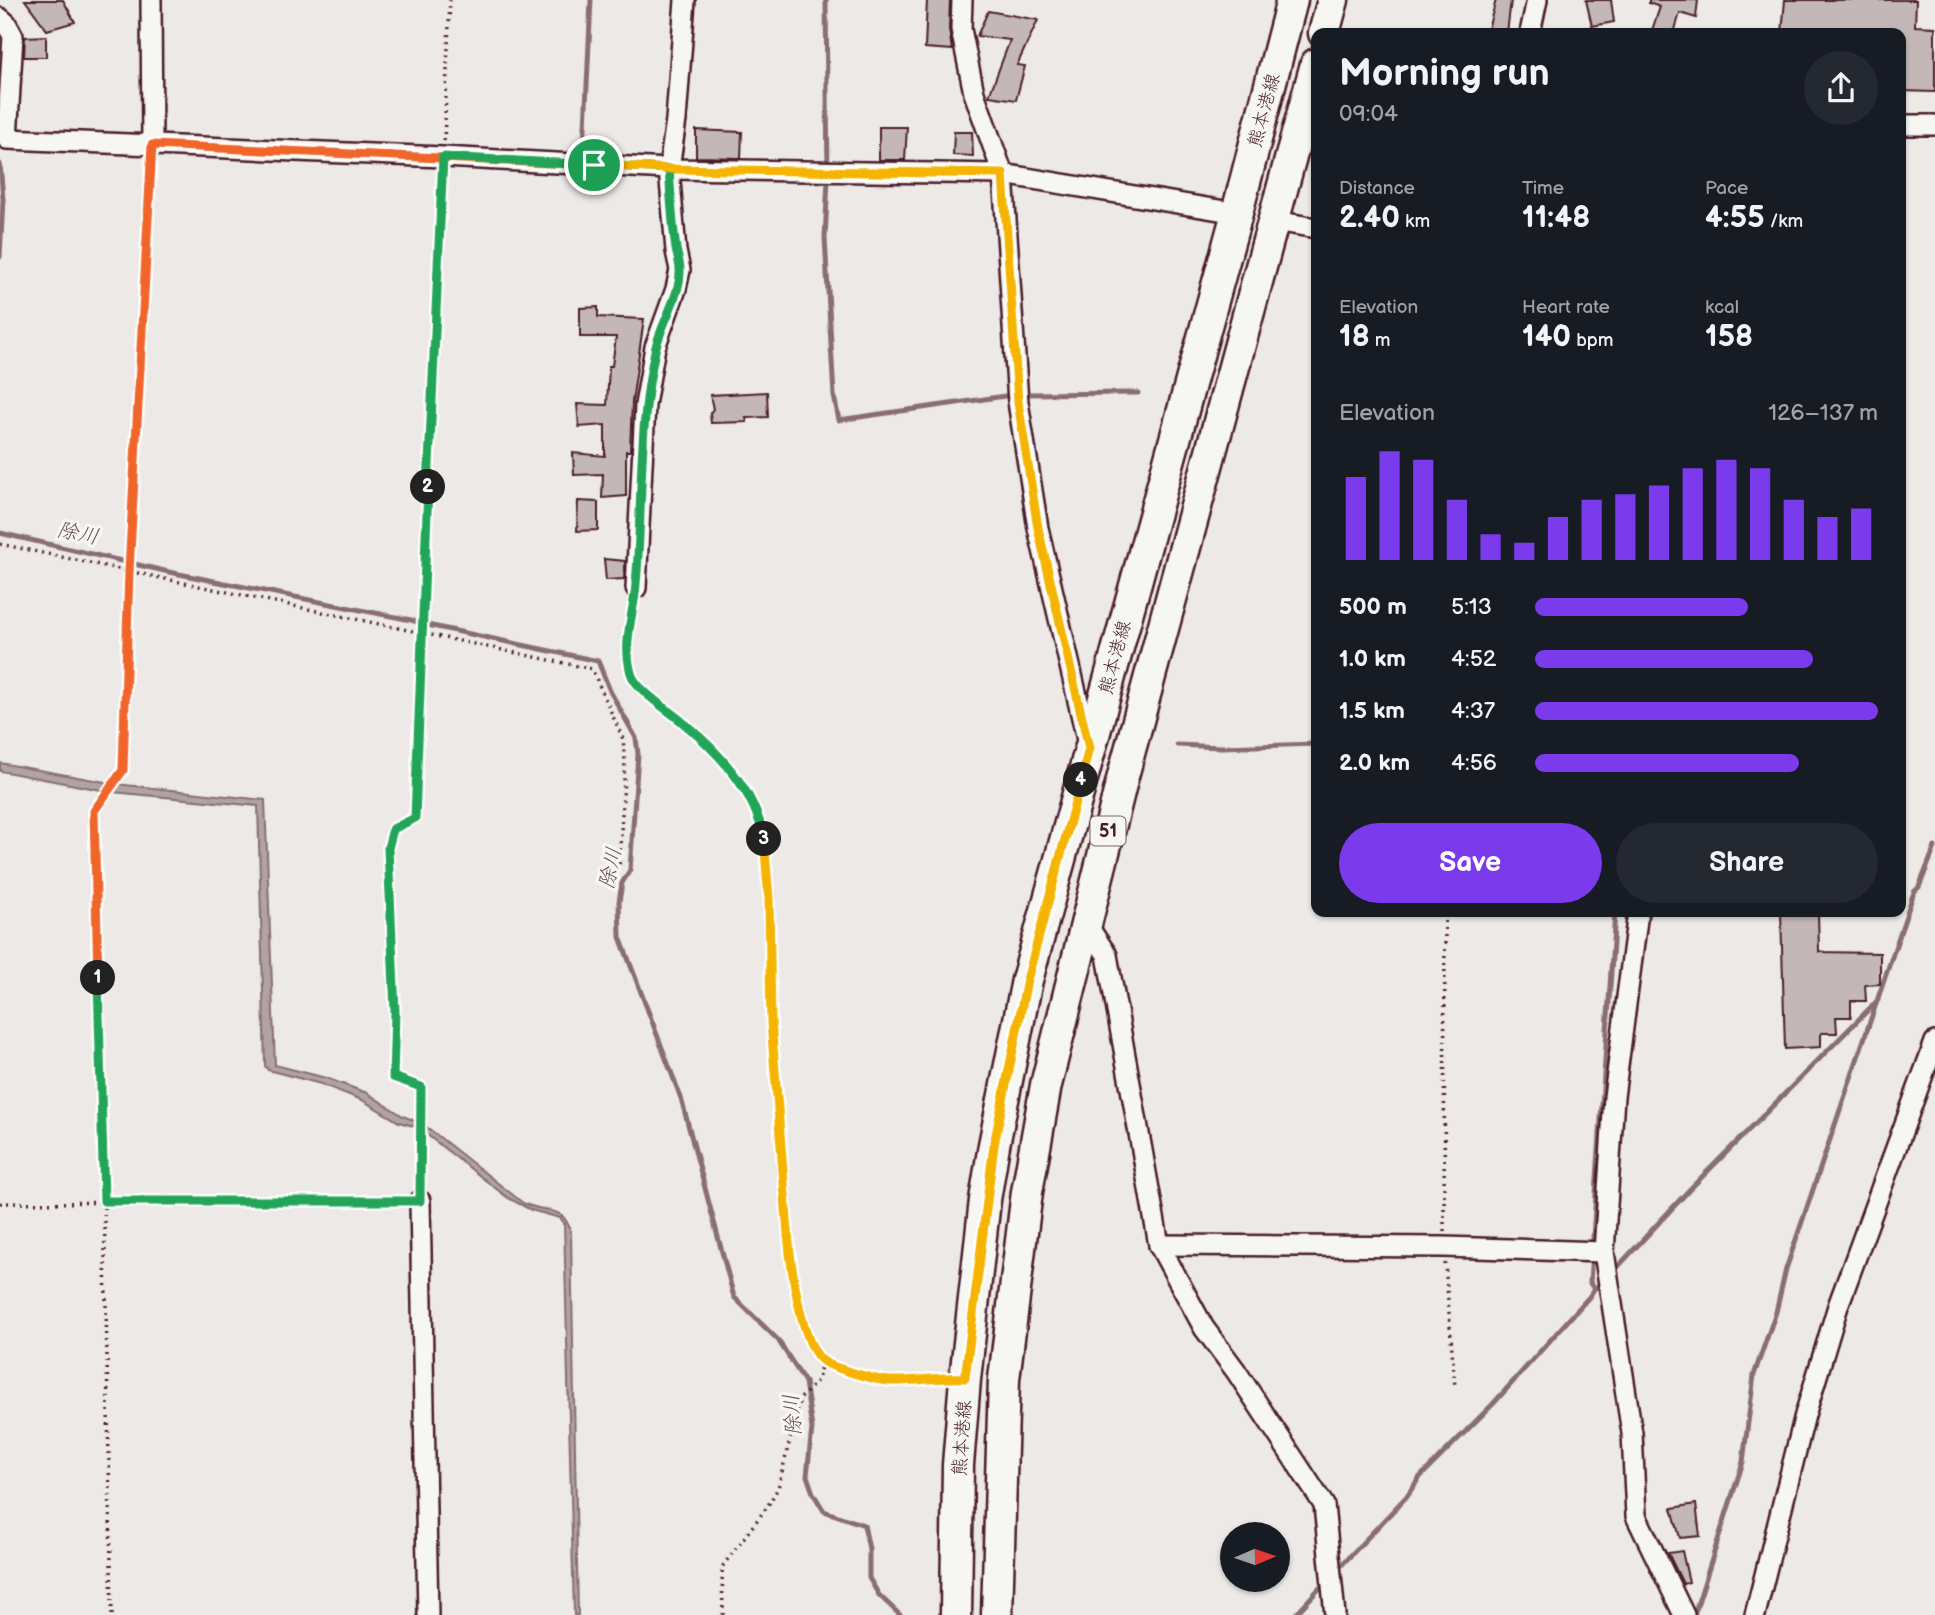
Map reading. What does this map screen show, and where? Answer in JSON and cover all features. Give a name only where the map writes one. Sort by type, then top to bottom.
[{"type":"main road","name":"熊本港線","points":[[956,1615],[958,1476],[965,1378],[994,1145],[1027,980],[1237,213],[1292,0]]},
{"type":"main road","points":[[1325,28],[1333,0]]},
{"type":"main road","name":"熊本港線","points":[[997,1615],[1004,1379],[1027,1192],[1046,1085],[1085,922],[1311,83]]},
{"type":"main road","points":[[958,1476],[1002,1476]]},
{"type":"street","points":[[151,0],[152,145]]},
{"type":"street","points":[[636,587],[645,405],[655,347],[680,270],[669,169],[676,120],[684,0]]},
{"type":"street","points":[[962,0],[961,29],[974,93],[1003,174],[1018,402],[1038,528],[1089,748]]},
{"type":"street","points":[[1531,28],[1537,0]]},
{"type":"street","points":[[0,18],[13,36],[8,139],[669,169],[1003,174],[1237,213]]},
{"type":"street","points":[[1906,125],[1935,125]]},
{"type":"street","points":[[1275,221],[1311,227]]},
{"type":"street","points":[[1637,917],[1614,1097],[1612,1163],[1604,1252],[1632,1433],[1636,1516],[1685,1615]]},
{"type":"street","points":[[1085,922],[1107,954],[1159,1245],[1204,1328],[1236,1371],[1324,1505],[1335,1615]]},
{"type":"street","points":[[1755,1615],[1805,1415],[1839,1306],[1935,1042]]},
{"type":"street","points":[[420,1201],[428,1615]]},
{"type":"street","points":[[1159,1245],[1444,1247],[1604,1252]]},
{"type":"path","points":[[0,1203],[420,1201],[421,1087],[393,1077],[395,1012],[388,848],[393,829],[415,818],[450,0]]},
{"type":"path","points":[[112,1615],[94,811],[123,770],[129,571],[152,145]]},
{"type":"path","points":[[0,544],[593,669],[623,739],[625,761],[619,869]]},
{"type":"path","points":[[636,587],[629,620],[628,655],[631,676],[648,694],[701,737],[728,767],[756,809],[762,828],[769,899],[771,1022],[790,1261],[804,1326],[813,1350],[822,1361],[885,1381],[941,1376],[965,1378]]},
{"type":"path","points":[[1445,917],[1444,1247],[1455,1387]]},
{"type":"path","points":[[723,1615],[722,1567],[778,1488],[800,1399],[818,1380],[822,1361]]},
{"type":"shaded area","points":[[0,763],[116,784],[265,800],[275,1065],[326,1078],[367,1093],[403,1116],[423,1124],[523,1203],[553,1211],[564,1218],[571,1233],[578,1615],[574,1615],[564,1223],[560,1218],[531,1210],[508,1198],[417,1127],[399,1122],[362,1100],[321,1084],[268,1070],[265,1066],[258,806],[112,792],[0,771]]},
{"type":"building","points":[[25,0],[63,0],[75,22],[47,30]]},
{"type":"building","points":[[927,0],[950,0],[949,29],[952,50],[925,48]]},
{"type":"building","points":[[1496,0],[1511,0],[1508,28],[1488,28]]},
{"type":"building","points":[[1586,0],[1611,0],[1614,22],[1592,26]]},
{"type":"building","points":[[1649,0],[1698,0],[1696,18],[1680,13],[1676,28],[1653,28],[1660,7],[1649,3]]},
{"type":"building","points":[[1785,0],[1916,0],[1915,26],[1935,27],[1935,92],[1906,91],[1906,28],[1782,28]]},
{"type":"building","points":[[988,11],[1038,20],[1017,65],[1025,66],[1016,100],[989,96],[1010,40],[977,36]]},
{"type":"building","points":[[46,36],[46,57],[24,57],[25,37]]},
{"type":"building","points":[[879,127],[907,127],[905,160],[879,160]]},
{"type":"building","points":[[696,130],[742,132],[741,158],[696,157]]},
{"type":"building","points":[[954,132],[972,132],[973,156],[953,155]]},
{"type":"building","points":[[598,307],[598,317],[644,319],[632,402],[630,451],[626,451],[626,496],[602,498],[603,474],[574,475],[573,453],[605,456],[605,425],[579,427],[577,404],[607,405],[609,366],[612,366],[616,337],[580,337],[580,308]]},
{"type":"building","points":[[767,392],[768,417],[746,418],[747,422],[711,423],[710,413],[713,409],[710,395]]},
{"type":"building","points":[[578,501],[598,502],[598,530],[577,531]]},
{"type":"building","points":[[604,559],[625,561],[624,579],[606,580]]},
{"type":"building","points":[[1781,917],[1818,917],[1819,952],[1880,953],[1880,984],[1865,985],[1866,1001],[1851,1001],[1851,1017],[1836,1017],[1837,1033],[1821,1033],[1821,1047],[1785,1049]]},
{"type":"building","points":[[1696,1504],[1700,1536],[1680,1538],[1672,1508]]},
{"type":"building","points":[[1682,1551],[1689,1582],[1683,1584],[1668,1553]]},
{"type":"waterway","points":[[584,149],[591,0]]},
{"type":"waterway","points":[[826,0],[828,180],[825,238],[834,396],[839,420],[1012,395]]},
{"type":"waterway","name":"除川","points":[[0,164],[3,199],[0,257]]},
{"type":"waterway","points":[[1022,394],[1138,393]]},
{"type":"waterway","name":"除川","points":[[0,533],[169,572],[411,620],[598,661],[610,691],[636,738],[638,754],[630,870],[622,883],[619,902],[620,937],[681,1098],[734,1297],[778,1340],[805,1382],[812,1428],[807,1476],[813,1493],[824,1511],[864,1525],[869,1549],[869,1578],[879,1595],[900,1615]]},
{"type":"waterway","points":[[1177,745],[1221,747],[1311,744]]},
{"type":"waterway","points":[[1906,916],[1935,847]]},
{"type":"waterway","points":[[1594,1289],[1590,1283],[1615,917]]},
{"type":"waterway","points":[[1694,1615],[1743,1462],[1754,1375],[1776,1312],[1786,1269],[1906,917]]},
{"type":"waterway","points":[[1613,1272],[1690,1189],[1878,1000]]},
{"type":"waterway","points":[[1335,1572],[1406,1497],[1420,1477],[1493,1404],[1594,1289],[1604,1282]]},
{"type":"waterway","points":[[1295,1615],[1326,1581]]},
{"type":"route","points":[[594,165],[443,157],[152,145],[129,571],[123,770],[94,811],[104,1201],[420,1201],[421,1087],[393,1077],[395,1012],[388,848],[393,829],[415,818],[443,157],[669,169],[680,270],[655,347],[645,405],[636,587],[629,620],[628,655],[631,676],[648,694],[701,737],[728,767],[756,809],[762,828],[769,899],[771,1022],[790,1261],[804,1326],[813,1350],[822,1361],[885,1381],[941,1376],[965,1378],[985,1200],[994,1145],[1027,980],[1089,748],[1038,528],[1018,402],[1003,174],[669,169],[594,165]]}]
